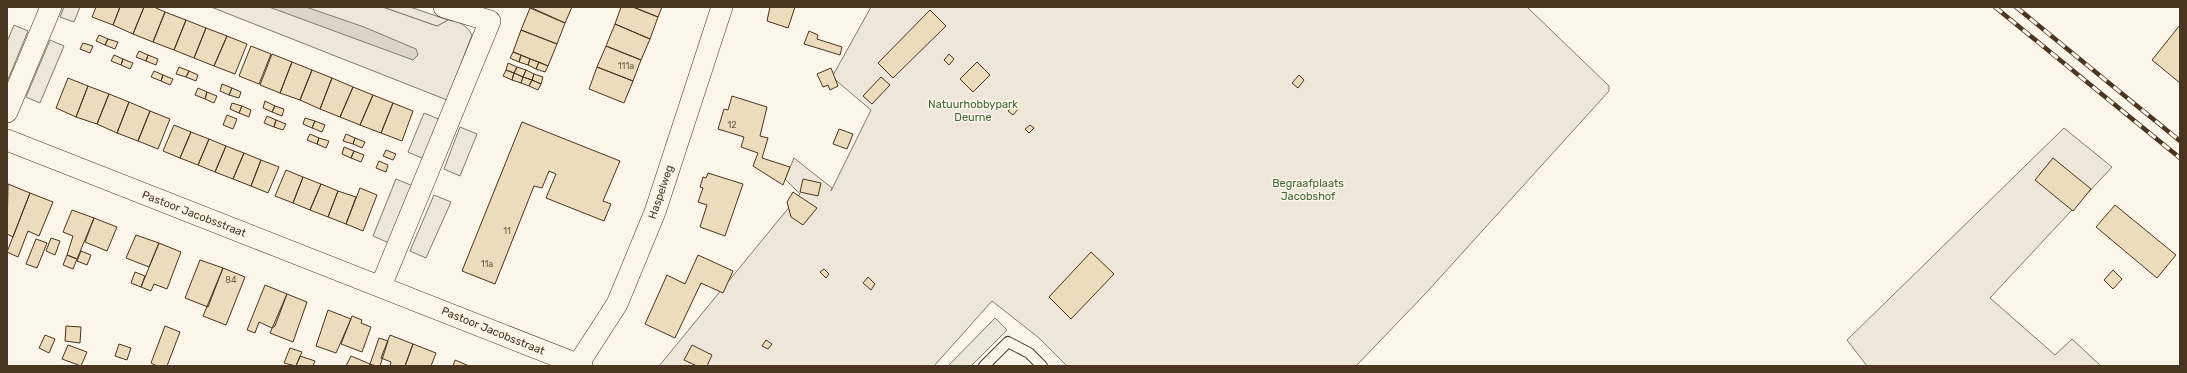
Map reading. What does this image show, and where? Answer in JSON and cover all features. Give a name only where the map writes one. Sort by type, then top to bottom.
[{"type":"street","points":[[7,112],[51,7]]},
{"type":"street","points":[[381,286],[493,14],[444,7]]},
{"type":"street","name":"Haspelweg","points":[[579,366],[617,304],[655,212],[722,7]]},
{"type":"street","name":"Pastoor Jacobsstraat","points":[[7,140],[381,286],[579,366]]},
{"type":"lane","points":[[984,366],[1008,342],[1029,353],[1042,366]]},
{"type":"green space","points":[[211,7],[383,7],[437,26],[448,20],[456,22],[465,26],[472,35],[447,100]]},
{"type":"green space","points":[[871,7],[1527,7],[1609,86],[1609,91],[1426,293],[1356,366],[1067,366],[1039,338],[992,301],[934,366],[659,366],[800,194],[785,179],[794,158],[832,188],[831,191],[871,110],[832,77]]},
{"type":"green space","points":[[2064,128],[2112,167],[1990,298],[2055,355],[2072,339],[2101,366],[1867,366],[1847,340]]},
{"type":"shaded area","points":[[64,7],[80,7],[74,22],[60,17]]},
{"type":"shaded area","points":[[269,7],[306,7],[364,27],[416,49],[418,55],[413,60]]},
{"type":"shaded area","points":[[383,7],[410,7],[448,20],[437,26]]},
{"type":"shaded area","points":[[14,25],[28,31],[7,82],[7,42]]},
{"type":"shaded area","points":[[50,40],[64,46],[40,103],[26,97]]},
{"type":"shaded area","points":[[424,113],[441,120],[424,159],[408,152]]},
{"type":"shaded area","points":[[460,127],[477,134],[460,176],[444,169]]},
{"type":"shaded area","points":[[396,179],[413,186],[389,243],[373,236]]},
{"type":"shaded area","points":[[434,195],[451,202],[426,258],[410,251]]},
{"type":"shaded area","points":[[995,318],[1007,330],[971,366],[948,366]]},
{"type":"building","points":[[96,7],[120,7],[113,25],[92,17]]},
{"type":"building","points":[[120,7],[144,7],[133,34],[113,25]]},
{"type":"building","points":[[144,7],[154,7],[165,12],[153,42],[133,34]]},
{"type":"building","points":[[530,7],[572,7],[565,23]]},
{"type":"building","points":[[621,7],[633,7],[658,17],[650,39],[615,24]]},
{"type":"building","points":[[633,7],[662,7],[658,17]]},
{"type":"building","points":[[770,7],[795,7],[788,28],[767,21]]},
{"type":"building","points":[[530,8],[565,23],[557,44],[521,30]]},
{"type":"building","points":[[930,10],[946,26],[893,78],[878,63]]},
{"type":"building","points":[[165,12],[186,20],[174,50],[153,42]]},
{"type":"building","points":[[186,20],[206,28],[194,58],[174,50]]},
{"type":"building","points":[[615,24],[650,39],[641,60],[606,46]]},
{"type":"building","points":[[2180,25],[2180,83],[2152,60]]},
{"type":"building","points":[[206,28],[227,36],[214,66],[194,58]]},
{"type":"building","points":[[521,30],[557,44],[548,66],[513,52]]},
{"type":"building","points":[[809,31],[818,35],[817,39],[842,47],[840,55],[804,44]]},
{"type":"building","points":[[99,35],[108,39],[105,45],[96,41]]},
{"type":"building","points":[[227,36],[247,44],[235,74],[214,66]]},
{"type":"building","points":[[108,39],[118,42],[115,49],[105,45]]},
{"type":"building","points":[[83,43],[93,46],[90,53],[80,49]]},
{"type":"building","points":[[251,46],[271,54],[259,84],[239,76]]},
{"type":"building","points":[[606,46],[641,60],[633,81],[597,67]]},
{"type":"building","points":[[139,51],[148,55],[146,61],[136,57]]},
{"type":"building","points":[[513,52],[521,55],[519,62],[510,58]]},
{"type":"building","points":[[272,54],[292,62],[280,93],[260,85]]},
{"type":"building","points":[[949,54],[954,59],[949,65],[944,60]]},
{"type":"building","points":[[114,55],[123,59],[121,65],[111,61]]},
{"type":"building","points":[[148,55],[158,59],[156,65],[146,61]]},
{"type":"building","points":[[521,55],[530,59],[528,65],[519,62]]},
{"type":"building","points":[[123,59],[133,63],[130,69],[121,65]]},
{"type":"building","points":[[530,59],[539,62],[536,69],[528,65]]},
{"type":"building","points":[[292,62],[312,70],[300,100],[280,93]]},
{"type":"building","points":[[539,62],[548,66],[545,72],[536,69]]},
{"type":"building","points":[[977,62],[990,75],[973,92],[960,79]]},
{"type":"building","points":[[508,63],[517,67],[514,73],[506,70]]},
{"type":"building","points":[[179,67],[189,71],[186,77],[176,74]]},
{"type":"building","points":[[517,67],[526,70],[523,77],[514,73]]},
{"type":"building","points":[[597,67],[633,81],[624,103],[589,89]]},
{"type":"building","points":[[831,68],[838,86],[830,90],[828,85],[823,87],[817,74]]},
{"type":"building","points":[[312,70],[332,78],[320,109],[300,100]]},
{"type":"building","points":[[506,70],[514,73],[512,80],[503,76]]},
{"type":"building","points":[[526,70],[534,74],[532,80],[523,77]]},
{"type":"building","points":[[154,71],[163,75],[161,81],[151,77]]},
{"type":"building","points":[[189,71],[198,75],[196,81],[186,77]]},
{"type":"building","points":[[514,73],[523,77],[521,83],[512,80]]},
{"type":"building","points":[[534,74],[543,77],[541,84],[532,80]]},
{"type":"building","points":[[163,75],[173,79],[170,85],[161,81]]},
{"type":"building","points":[[1299,75],[1304,80],[1298,88],[1292,83]]},
{"type":"building","points":[[523,77],[532,80],[529,86],[521,83]]},
{"type":"building","points":[[881,77],[890,85],[872,104],[863,96]]},
{"type":"building","points":[[68,78],[88,86],[76,117],[56,108]]},
{"type":"building","points":[[332,78],[353,87],[340,117],[320,109]]},
{"type":"building","points":[[532,80],[541,84],[538,90],[529,86]]},
{"type":"building","points":[[222,84],[232,88],[229,95],[220,91]]},
{"type":"building","points":[[88,86],[109,94],[97,124],[76,117]]},
{"type":"building","points":[[353,87],[373,95],[360,125],[340,117]]},
{"type":"building","points":[[198,88],[207,92],[205,99],[195,95]]},
{"type":"building","points":[[232,88],[241,92],[239,98],[229,95]]},
{"type":"building","points":[[207,92],[217,96],[214,103],[205,99]]},
{"type":"building","points":[[109,94],[129,102],[117,133],[97,124]]},
{"type":"building","points":[[373,95],[393,103],[381,133],[360,125]]},
{"type":"building","points":[[732,96],[767,107],[760,136],[768,138],[762,158],[790,167],[783,185],[753,166],[758,153],[741,147],[744,137],[718,129],[724,109],[728,110]]},
{"type":"building","points":[[265,101],[275,106],[272,112],[263,108]]},
{"type":"building","points":[[129,102],[150,111],[138,141],[117,133]]},
{"type":"building","points":[[232,103],[242,106],[239,113],[230,109]]},
{"type":"building","points":[[393,103],[413,111],[402,141],[381,133]]},
{"type":"building","points":[[1015,104],[1019,108],[1013,115],[1008,111]]},
{"type":"building","points":[[242,106],[251,110],[249,117],[239,113]]},
{"type":"building","points":[[275,106],[284,109],[282,116],[272,112]]},
{"type":"building","points":[[150,111],[170,119],[158,149],[138,141]]},
{"type":"building","points":[[227,115],[237,119],[233,129],[223,125]]},
{"type":"building","points":[[267,116],[276,120],[274,127],[264,123]]},
{"type":"building","points":[[305,118],[315,121],[312,128],[303,124]]},
{"type":"building","points":[[276,120],[286,124],[283,130],[274,127]]},
{"type":"building","points":[[315,121],[325,125],[322,132],[312,128]]},
{"type":"building","points":[[522,122],[620,161],[603,201],[611,204],[604,221],[546,198],[556,174],[549,171],[542,188],[534,186],[495,284],[462,271]]},
{"type":"building","points":[[174,125],[191,132],[180,158],[163,151]]},
{"type":"building","points":[[1030,125],[1034,128],[1029,133],[1025,129]]},
{"type":"building","points":[[839,129],[853,134],[847,149],[833,144]]},
{"type":"building","points":[[191,132],[209,139],[198,165],[180,158]]},
{"type":"building","points":[[310,134],[319,138],[317,144],[307,140]]},
{"type":"building","points":[[346,134],[355,138],[353,144],[343,141]]},
{"type":"building","points":[[319,138],[329,141],[326,148],[317,144]]},
{"type":"building","points":[[355,138],[365,142],[362,148],[353,144]]},
{"type":"building","points":[[209,139],[226,146],[215,172],[198,165]]},
{"type":"building","points":[[226,146],[244,153],[233,179],[215,172]]},
{"type":"building","points":[[344,147],[354,151],[351,158],[342,154]]},
{"type":"building","points":[[386,150],[396,154],[393,160],[383,156]]},
{"type":"building","points":[[354,151],[364,155],[361,162],[351,158]]},
{"type":"building","points":[[244,153],[261,160],[251,186],[233,179]]},
{"type":"building","points":[[2053,158],[2091,189],[2073,211],[2035,180]]},
{"type":"building","points":[[261,160],[279,167],[268,193],[251,186]]},
{"type":"building","points":[[379,161],[388,165],[386,172],[376,168]]},
{"type":"building","points":[[286,170],[303,177],[293,203],[275,196]]},
{"type":"building","points":[[708,173],[743,184],[725,236],[700,227],[707,205],[698,202],[703,188],[700,187],[703,177],[706,178]]},
{"type":"building","points":[[303,177],[321,184],[310,210],[293,203]]},
{"type":"building","points":[[803,179],[821,183],[818,196],[800,192]]},
{"type":"building","points":[[8,184],[30,193],[13,237],[7,234]]},
{"type":"building","points":[[321,184],[338,191],[328,217],[310,210]]},
{"type":"building","points":[[360,188],[377,195],[363,231],[346,224]]},
{"type":"building","points":[[338,191],[356,197],[346,224],[328,217]]},
{"type":"building","points":[[793,192],[817,208],[803,225],[791,217],[787,202]]},
{"type":"building","points":[[30,193],[53,202],[39,236],[28,231],[18,257],[7,252]]},
{"type":"building","points":[[2115,205],[2176,255],[2157,278],[2096,227]]},
{"type":"building","points":[[72,210],[94,218],[77,259],[67,255],[73,236],[63,232]]},
{"type":"building","points":[[94,218],[117,227],[107,251],[85,242]]},
{"type":"building","points":[[136,235],[159,243],[149,267],[126,258]]},
{"type":"building","points":[[51,238],[60,241],[55,255],[46,251]]},
{"type":"building","points":[[36,239],[47,243],[37,268],[26,264]]},
{"type":"building","points":[[159,243],[181,252],[167,289],[154,284],[151,291],[141,287]]},
{"type":"building","points":[[81,251],[91,255],[87,265],[77,261]]},
{"type":"building","points":[[1091,252],[1114,274],[1071,319],[1049,297]]},
{"type":"building","points":[[67,255],[77,259],[73,269],[63,265]]},
{"type":"building","points":[[698,255],[733,271],[723,293],[701,283],[675,338],[645,324],[667,275],[685,284]]},
{"type":"building","points":[[200,260],[223,268],[208,307],[185,298]]},
{"type":"building","points":[[223,268],[245,277],[226,325],[203,316]]},
{"type":"building","points":[[824,269],[829,274],[826,278],[820,272]]},
{"type":"building","points":[[2113,270],[2122,279],[2113,289],[2104,280]]},
{"type":"building","points":[[135,272],[145,276],[141,287],[131,283]]},
{"type":"building","points":[[868,277],[875,284],[871,290],[863,283]]},
{"type":"building","points":[[265,285],[287,294],[275,326],[272,328],[259,322],[255,333],[247,330]]},
{"type":"building","points":[[287,294],[307,302],[293,342],[270,333]]},
{"type":"building","points":[[328,310],[351,319],[336,353],[316,346]]},
{"type":"building","points":[[352,316],[362,320],[361,323],[371,327],[362,352],[341,344]]},
{"type":"building","points":[[66,326],[81,327],[80,343],[65,341]]},
{"type":"building","points":[[165,326],[180,332],[167,366],[157,366],[151,363]]},
{"type":"building","points":[[45,335],[55,339],[49,353],[39,348]]},
{"type":"building","points":[[390,335],[413,344],[405,366],[390,366],[391,362],[381,358]]},
{"type":"building","points":[[379,338],[388,341],[380,366],[376,366],[370,364]]},
{"type":"building","points":[[766,340],[772,344],[768,349],[762,346]]},
{"type":"building","points":[[119,344],[131,348],[127,360],[115,356]]},
{"type":"building","points":[[413,344],[436,353],[431,366],[405,366]]},
{"type":"building","points":[[68,345],[87,352],[81,366],[62,359]]},
{"type":"building","points":[[692,345],[712,355],[707,366],[697,366],[684,360]]},
{"type":"building","points":[[290,348],[302,352],[296,366],[284,363]]},
{"type":"building","points":[[300,356],[315,361],[313,366],[296,366]]},
{"type":"building","points":[[351,356],[370,364],[369,366],[346,366]]},
{"type":"building","points":[[455,360],[469,366],[453,366]]},
{"type":"railway","points":[[1995,7],[2180,158]]},
{"type":"railway","points":[[2016,7],[2180,141]]},
{"type":"park label","name":"Natuurhobbypark Deurne","points":[[973,110]]},
{"type":"park label","name":"Begraafplaats Jacobshof","points":[[1308,189]]}]
